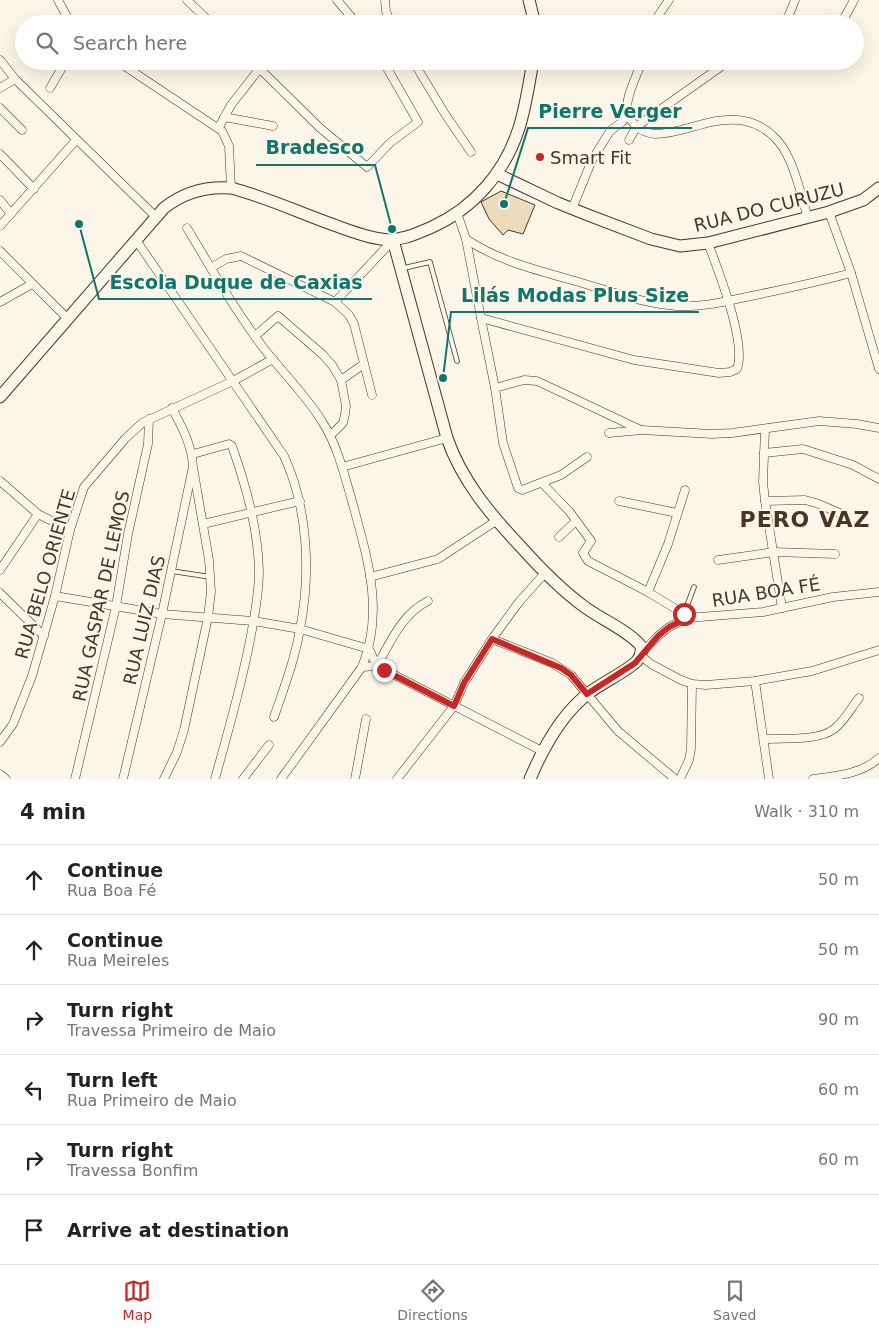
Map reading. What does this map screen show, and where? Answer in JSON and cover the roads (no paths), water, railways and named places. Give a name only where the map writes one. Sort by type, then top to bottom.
[{"type":"main road","points":[[529,0],[533,15]]},
{"type":"main road","points":[[0,397],[156,217],[172,202],[192,191],[210,187],[231,188],[360,234],[383,240],[406,237],[428,229],[458,213],[481,193],[497,174],[507,158],[519,128],[531,70]]},
{"type":"main road","name":"RUA DO CURUZU","points":[[497,174],[572,209],[620,228],[666,244],[680,246],[708,243],[829,212],[863,200],[879,188]]},
{"type":"main road","points":[[394,240],[447,438],[454,457],[465,476],[496,521],[545,572],[583,606],[641,646],[640,655],[635,663],[587,694],[560,723],[542,751],[530,779]]},
{"type":"street","points":[[58,0],[67,15]]},
{"type":"street","points":[[187,0],[203,15]]},
{"type":"street","points":[[337,0],[350,15]]},
{"type":"street","points":[[385,0],[388,15]]},
{"type":"street","points":[[659,15],[669,0]]},
{"type":"street","points":[[789,15],[795,0]]},
{"type":"street","points":[[846,15],[854,0]]},
{"type":"street","points":[[0,60],[15,79],[156,217]]},
{"type":"street","points":[[50,88],[61,70]]},
{"type":"street","points":[[131,70],[218,127],[225,135],[229,146],[231,188]]},
{"type":"street","points":[[218,127],[258,70]]},
{"type":"street","points":[[262,70],[320,128],[366,167],[391,142],[417,124],[417,120],[388,70]]},
{"type":"street","points":[[418,70],[448,120],[471,152]]},
{"type":"street","points":[[572,209],[592,160],[610,130],[625,119],[629,97],[639,70]]},
{"type":"street","points":[[629,140],[636,126],[716,70]]},
{"type":"street","points":[[0,88],[15,79]]},
{"type":"street","points":[[0,108],[22,130]]},
{"type":"street","points":[[224,117],[273,126]]},
{"type":"street","points":[[625,119],[653,134],[715,121],[738,120],[751,122],[773,136],[782,145],[788,157],[808,218]]},
{"type":"street","points":[[0,226],[76,140]]},
{"type":"street","points":[[0,154],[34,189]]},
{"type":"street","points":[[0,200],[11,214]]},
{"type":"street","points":[[829,212],[851,273],[879,369]]},
{"type":"street","points":[[458,213],[466,239],[495,388],[503,443],[510,468],[520,490],[561,475],[587,457]]},
{"type":"street","points":[[187,228],[231,302],[255,336],[322,421],[342,467],[367,557],[373,606],[369,649],[362,667],[280,779]]},
{"type":"street","points":[[466,239],[483,250],[502,258],[635,299],[668,306],[688,307],[728,301],[792,288],[851,273]]},
{"type":"street","points":[[136,240],[284,456],[300,501],[306,570],[300,629],[290,672],[274,717]]},
{"type":"street","points":[[335,302],[394,240]]},
{"type":"street","points":[[481,318],[634,360],[719,373],[730,372],[737,369],[739,358],[735,332],[728,301],[708,243]]},
{"type":"street","points":[[0,251],[68,319]]},
{"type":"street","points":[[211,268],[226,259],[241,256],[335,302],[349,315],[354,324],[372,395]]},
{"type":"street","points":[[0,302],[32,284]]},
{"type":"street","points":[[255,336],[276,317],[281,317],[332,365],[341,380],[346,406],[343,423],[330,436]]},
{"type":"street","name":"RUA BELO ORIENTE","points":[[0,742],[13,724],[20,708],[44,636],[70,530],[84,487],[125,438],[149,419],[233,381],[273,359]]},
{"type":"street","points":[[341,380],[364,364]]},
{"type":"street","points":[[495,388],[524,380],[537,381],[642,430]]},
{"type":"street","points":[[164,779],[177,752],[184,730],[208,617],[211,576],[193,467],[193,454],[172,408]]},
{"type":"street","name":"RUA GASPAR DE LEMOS","points":[[75,779],[116,606],[128,534],[148,444],[149,419]]},
{"type":"street","points":[[609,432],[642,430],[712,434],[818,421],[878,427]]},
{"type":"street","points":[[765,429],[765,501],[782,608]]},
{"type":"street","points":[[342,467],[447,438]]},
{"type":"street","points":[[193,454],[229,444],[232,446],[252,512],[259,573],[246,658],[215,779]]},
{"type":"street","points":[[764,453],[803,449],[847,463],[879,479]]},
{"type":"street","name":"RUA LUIZ DIAS","points":[[123,779],[162,614],[193,467]]},
{"type":"street","points":[[0,481],[38,514],[70,530]]},
{"type":"street","points":[[542,483],[591,541],[584,553],[588,561],[648,592],[686,616]]},
{"type":"street","points":[[648,592],[668,544],[685,490]]},
{"type":"street","points":[[765,501],[805,500],[816,502],[842,514]]},
{"type":"street","points":[[203,524],[300,501]]},
{"type":"street","points":[[619,501],[677,514]]},
{"type":"street","points":[[183,509],[201,507]]},
{"type":"street","points":[[0,570],[38,514]]},
{"type":"street","points":[[370,577],[438,560],[496,521]]},
{"type":"street","points":[[559,537],[576,521]]},
{"type":"street","points":[[718,560],[774,552],[835,554]]},
{"type":"street","points":[[397,779],[454,706],[464,683],[492,639],[519,602],[545,572]]},
{"type":"street","name":"RUA BOA FÉ","points":[[640,655],[658,636],[686,616],[739,615],[833,597],[879,592]]},
{"type":"street","points":[[0,593],[44,636]]},
{"type":"street","points":[[55,596],[162,614],[253,621],[300,629],[369,649],[377,666]]},
{"type":"street","points":[[377,666],[405,619],[412,611],[428,601]]},
{"type":"street","points":[[492,639],[561,668],[571,675],[618,731],[675,779]]},
{"type":"street","points":[[640,655],[667,673],[692,684],[724,684],[755,681],[831,666],[879,650]]},
{"type":"street","points":[[362,667],[377,666],[542,751]]},
{"type":"street","points":[[755,681],[769,779]]},
{"type":"street","points":[[680,779],[689,760],[691,749],[692,684]]},
{"type":"street","points":[[764,739],[826,734],[836,728],[859,698]]},
{"type":"street","points":[[355,779],[366,719]]},
{"type":"street","points":[[243,779],[269,745]]},
{"type":"street","points":[[813,779],[836,776],[862,769],[870,766],[879,758]]},
{"type":"street","points":[[0,774],[6,779]]},
{"type":"lane","points":[[401,269],[430,262],[456,361]]},
{"type":"lane","points":[[171,571],[211,576]]},
{"type":"lane","points":[[686,616],[694,587]]},
{"type":"place","name":"Smart Fit","points":[[540,157]]},
{"type":"place","name":"Pierre Verger","points":[[504,204]]},
{"type":"place","name":"Escola Duque de Caxias","points":[[79,224]]},
{"type":"place","name":"Bradesco","points":[[392,229]]},
{"type":"place","name":"Lilás Modas Plus Size","points":[[443,378]]},
{"type":"district","name":"PERO VAZ","points":[[805,519]]}]
